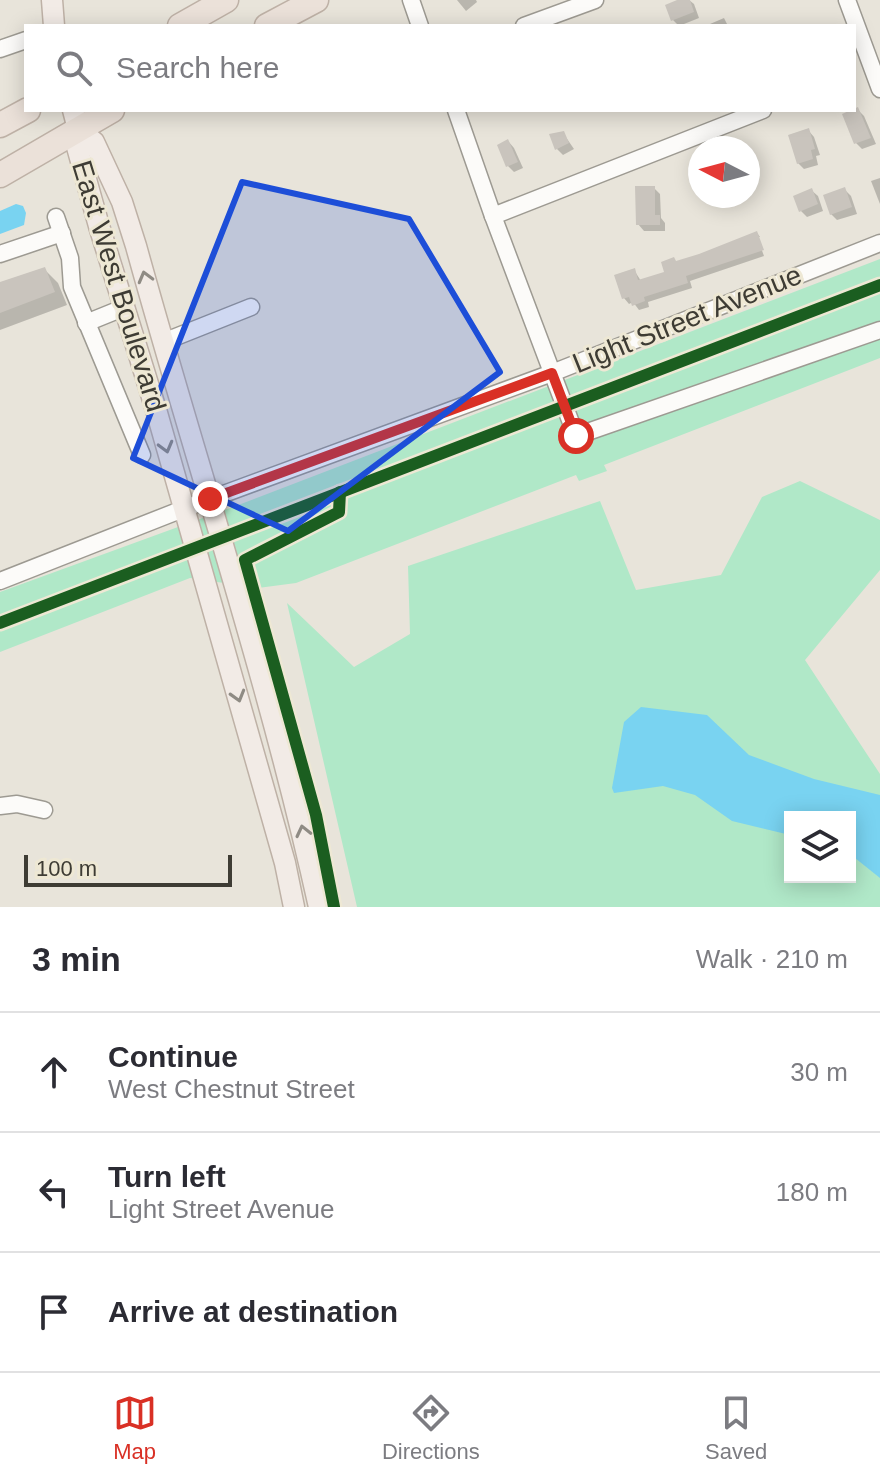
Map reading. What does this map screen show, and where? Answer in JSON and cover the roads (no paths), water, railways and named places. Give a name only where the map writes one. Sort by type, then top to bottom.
[{"type":"highway","points":[[184,24],[226,0]]},
{"type":"highway","points":[[269,24],[300,0]]},
{"type":"highway","points":[[270,24],[316,0]]},
{"type":"highway","points":[[0,125],[24,112]]},
{"type":"highway","points":[[0,175],[76,120],[105,112]]},
{"type":"main road","points":[[52,0],[54,24]]},
{"type":"main road","name":"East West Boulevard","points":[[76,120],[77,147],[157,413],[285,863],[294,907]]},
{"type":"main road","name":"East West Boulevard","points":[[76,120],[94,142],[122,202],[300,820],[319,907]]},
{"type":"street","points":[[411,0],[419,24]]},
{"type":"street","points":[[529,24],[595,0]]},
{"type":"street","points":[[847,0],[876,66],[880,89]]},
{"type":"street","points":[[0,49],[24,41]]},
{"type":"street","points":[[856,73],[876,66]]},
{"type":"street","points":[[457,112],[576,436],[880,330]]},
{"type":"street","points":[[493,216],[758,112]]},
{"type":"street","points":[[0,254],[59,225],[70,258],[72,287],[142,455]]},
{"type":"street","name":"Light Street Avenue","points":[[0,581],[183,509],[552,373],[880,243]]},
{"type":"street","points":[[163,342],[251,307]]},
{"type":"street","points":[[86,323],[123,308]]},
{"type":"street","points":[[0,806],[17,804],[44,810]]},
{"type":"water","points":[[16,204],[23,206],[26,213],[24,225],[0,234],[0,211]]},
{"type":"water","points":[[641,707],[707,715],[749,755],[814,779],[880,795],[880,878],[856,859],[856,811],[784,811],[784,834],[732,821],[695,795],[663,786],[614,793],[612,788],[624,722]]}]
